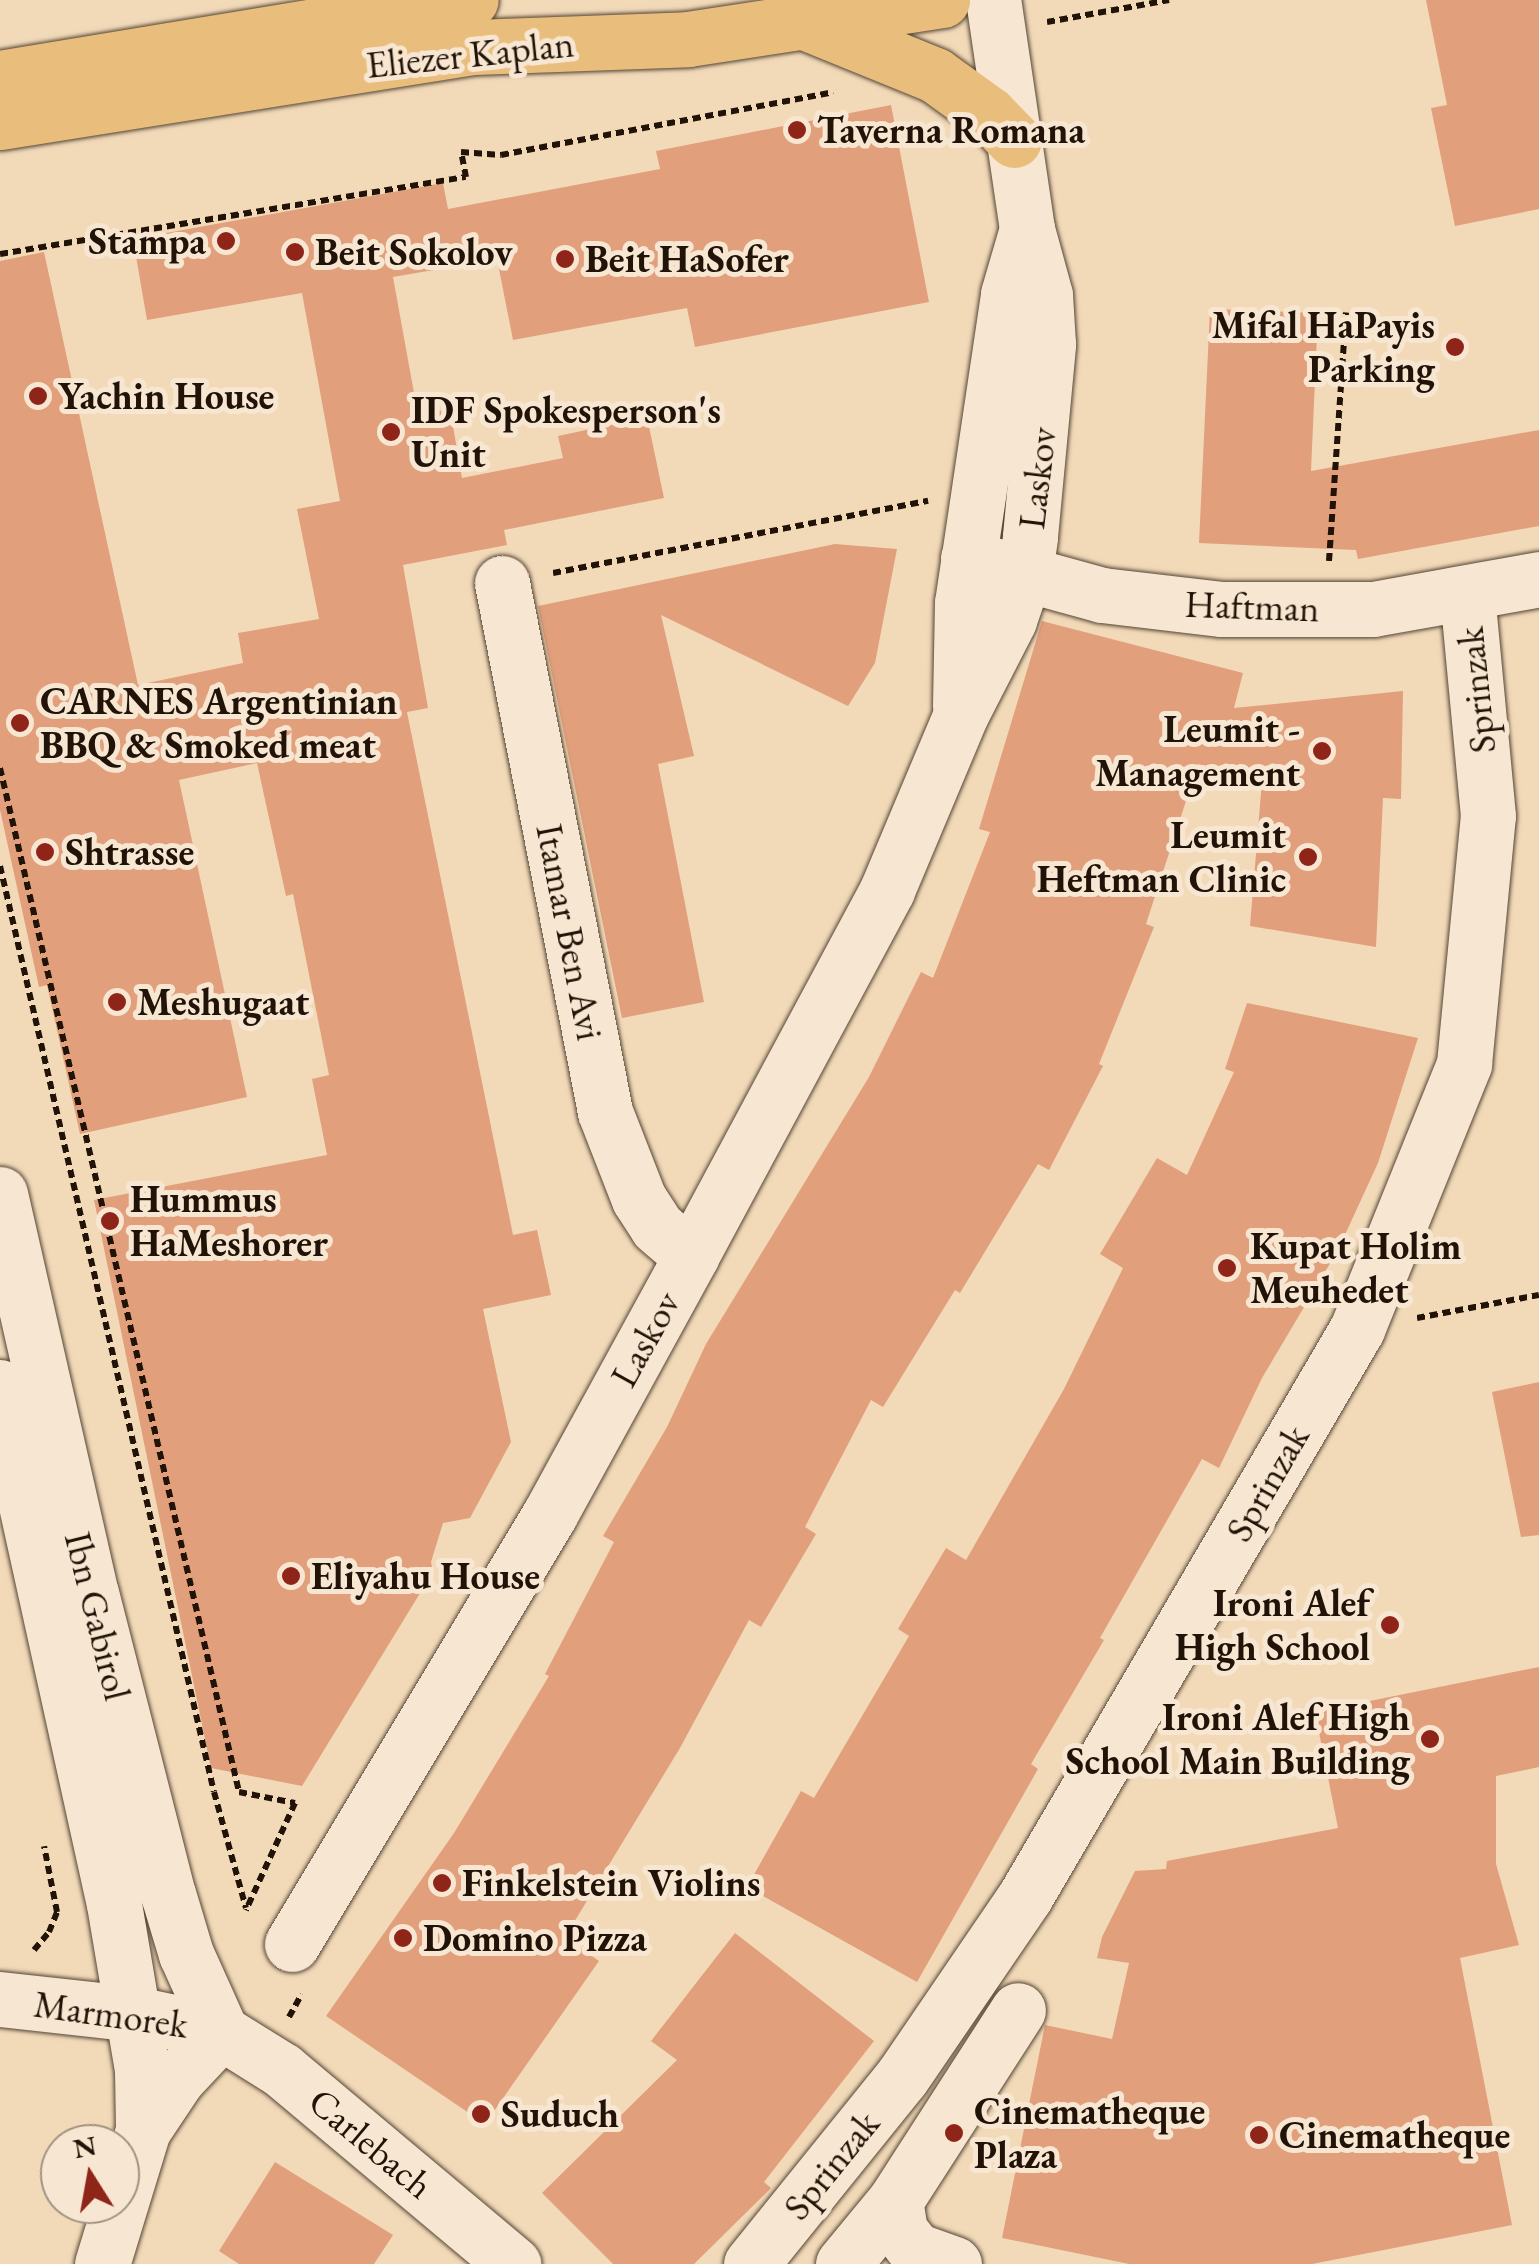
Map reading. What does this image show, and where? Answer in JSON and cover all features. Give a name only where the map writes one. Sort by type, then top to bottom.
[{"type":"main road","name":"Eliezer Kaplan","points":[[0,78],[471,0]]},
{"type":"main road","name":"Eliezer Kaplan","points":[[0,122],[474,47],[688,40],[942,0]]},
{"type":"main road","points":[[804,22],[935,75],[988,114],[1014,140]]},
{"type":"street","name":"Laskov","points":[[292,1944],[478,1636],[690,1256],[887,890],[960,714],[1010,620],[1025,572],[1046,398],[1048,344],[1045,294],[1027,229],[993,0]]},
{"type":"street","name":"Laskov","points":[[960,714],[960,649],[978,492],[966,430],[1027,229]]},
{"type":"street","name":"Haftman","points":[[968,558],[1102,595],[1222,609],[1373,609],[1539,578]]},
{"type":"street","name":"Itamar Ben Avi","points":[[502,583],[605,1112],[639,1199],[656,1227],[690,1256]]},
{"type":"street","name":"Sprinzak","points":[[751,2264],[902,2076],[1026,1895],[1357,1328],[1464,1064],[1488,816],[1467,593]]},
{"type":"street","name":"Ibn Gabirol","points":[[0,1194],[91,1594],[168,1894],[186,1954],[221,2032]]},
{"type":"street","name":"Ibn Gabirol","points":[[0,1387],[16,1530],[135,2014],[143,2130]]},
{"type":"street","name":"Marmorek","points":[[13,1976],[135,2014],[221,2032]]},
{"type":"street","points":[[843,2264],[895,2201],[1018,2010]]},
{"type":"street","points":[[102,2264],[143,2130],[178,2079],[221,2032]]},
{"type":"street","name":"Carlebach","points":[[221,2032],[282,2070],[513,2264]]},
{"type":"street","points":[[895,2201],[900,2231],[915,2250],[954,2264]]},
{"type":"path","points":[[0,254],[466,177],[461,152]]},
{"type":"path","points":[[1325,609],[1346,313]]},
{"type":"path","points":[[502,583],[978,492]]},
{"type":"path","points":[[0,768],[238,1792],[295,1802],[246,1910],[214,1792],[0,866]]},
{"type":"path","points":[[1357,1328],[1539,1295]]},
{"type":"path","points":[[13,1976],[49,1932],[57,1912]]},
{"type":"building","points":[[1426,0],[1539,0],[1539,209],[1455,226],[1431,108],[1447,105]]},
{"type":"building","points":[[891,105],[929,302],[695,347],[687,308],[513,340],[497,259],[393,277],[418,415],[450,409],[462,478],[563,458],[558,436],[647,417],[664,498],[504,530],[507,545],[403,565],[428,708],[407,712],[513,1235],[537,1230],[551,1295],[483,1309],[511,1442],[470,1518],[443,1523],[431,1562],[433,1572],[302,1786],[211,1768],[94,1200],[327,1155],[312,1079],[329,1075],[293,894],[286,896],[257,763],[179,780],[247,1097],[80,1134],[47,985],[39,987],[0,810],[0,261],[44,252],[138,685],[243,663],[238,633],[319,619],[297,509],[340,501],[302,293],[147,320],[133,239],[443,183],[448,209],[660,169],[656,151]]},
{"type":"building","points":[[1210,309],[1318,313],[1311,471],[1539,430],[1539,526],[1358,559],[1356,550],[1199,543]]},
{"type":"building","points":[[835,544],[897,549],[875,663],[848,706],[661,615],[694,756],[658,764],[704,1002],[622,1018],[538,606]]},
{"type":"building","points":[[1042,621],[1243,673],[1234,708],[1403,691],[1401,799],[1383,798],[1376,947],[1250,926],[1262,781],[1198,764],[1146,924],[1154,927],[1099,1064],[1103,1066],[1049,1170],[1038,1164],[960,1293],[955,1290],[883,1407],[871,1400],[805,1527],[816,1534],[761,1627],[749,1620],[680,1748],[565,1937],[599,1961],[485,2124],[326,2016],[454,1833],[549,1676],[545,1674],[614,1542],[603,1536],[667,1427],[706,1344],[869,1077],[921,972],[933,978],[990,832],[979,829]]},
{"type":"building","points":[[1247,1003],[1418,1038],[1378,1163],[1338,1250],[1262,1378],[1219,1468],[1202,1459],[1100,1638],[1104,1640],[1031,1764],[1038,1769],[917,1982],[747,1887],[801,1791],[814,1798],[909,1636],[898,1629],[946,1548],[966,1560],[1064,1389],[1123,1268],[1100,1254],[1157,1158],[1187,1175],[1234,1072],[1225,1069]]},
{"type":"building","points":[[1539,1382],[1539,1535],[1521,1537],[1492,1392]]},
{"type":"building","points":[[1539,1667],[1539,1767],[1496,1776],[1496,1864],[1519,1945],[1460,1958],[1512,2225],[1312,2264],[1129,2264],[1002,2238],[1045,2025],[1112,2039],[1129,1963],[1097,1958],[1102,1937],[1135,1871],[1166,1869],[1167,1861],[1338,1828],[1315,1712]]},
{"type":"building","points":[[735,1933],[874,2041],[764,2182],[771,2188],[694,2264],[613,2264],[542,2193],[677,2060],[651,2041]]},
{"type":"building","points":[[275,2162],[393,2235],[374,2264],[239,2264],[219,2251]]},
{"type":"place","name":"Taverna Romana","points":[[797,130]]},
{"type":"place","name":"Stampa","points":[[226,241]]},
{"type":"place","name":"Beit Sokolov","points":[[295,252]]},
{"type":"place","name":"Beit HaSofer","points":[[565,259]]},
{"type":"place","name":"Mifal HaPayis Parking","points":[[1455,347]]},
{"type":"place","name":"Yachin House","points":[[38,396]]},
{"type":"place","name":"IDF Spokesperson's Unit","points":[[391,432]]},
{"type":"place","name":"CARNES Argentinian BBQ & Smoked meat","points":[[20,723]]},
{"type":"place","name":"Leumit - Management","points":[[1322,751]]},
{"type":"place","name":"Shtrasse","points":[[45,852]]},
{"type":"place","name":"Leumit Heftman Clinic","points":[[1308,857]]},
{"type":"place","name":"Meshugaat","points":[[117,1002]]},
{"type":"place","name":"Hummus HaMeshorer","points":[[110,1221]]},
{"type":"place","name":"Kupat Holim Meuhedet","points":[[1227,1268]]},
{"type":"place","name":"Eliyahu House","points":[[291,1576]]},
{"type":"place","name":"Ironi Alef High School","points":[[1390,1625]]},
{"type":"place","name":"Ironi Alef High School Main Building","points":[[1430,1739]]},
{"type":"place","name":"Finkelstein Violins","points":[[442,1883]]},
{"type":"place","name":"Domino Pizza","points":[[403,1938]]},
{"type":"place","name":"Suduch","points":[[481,2114]]},
{"type":"place","name":"Cinematheque Plaza","points":[[954,2133]]},
{"type":"place","name":"Cinematheque","points":[[1259,2135]]}]
